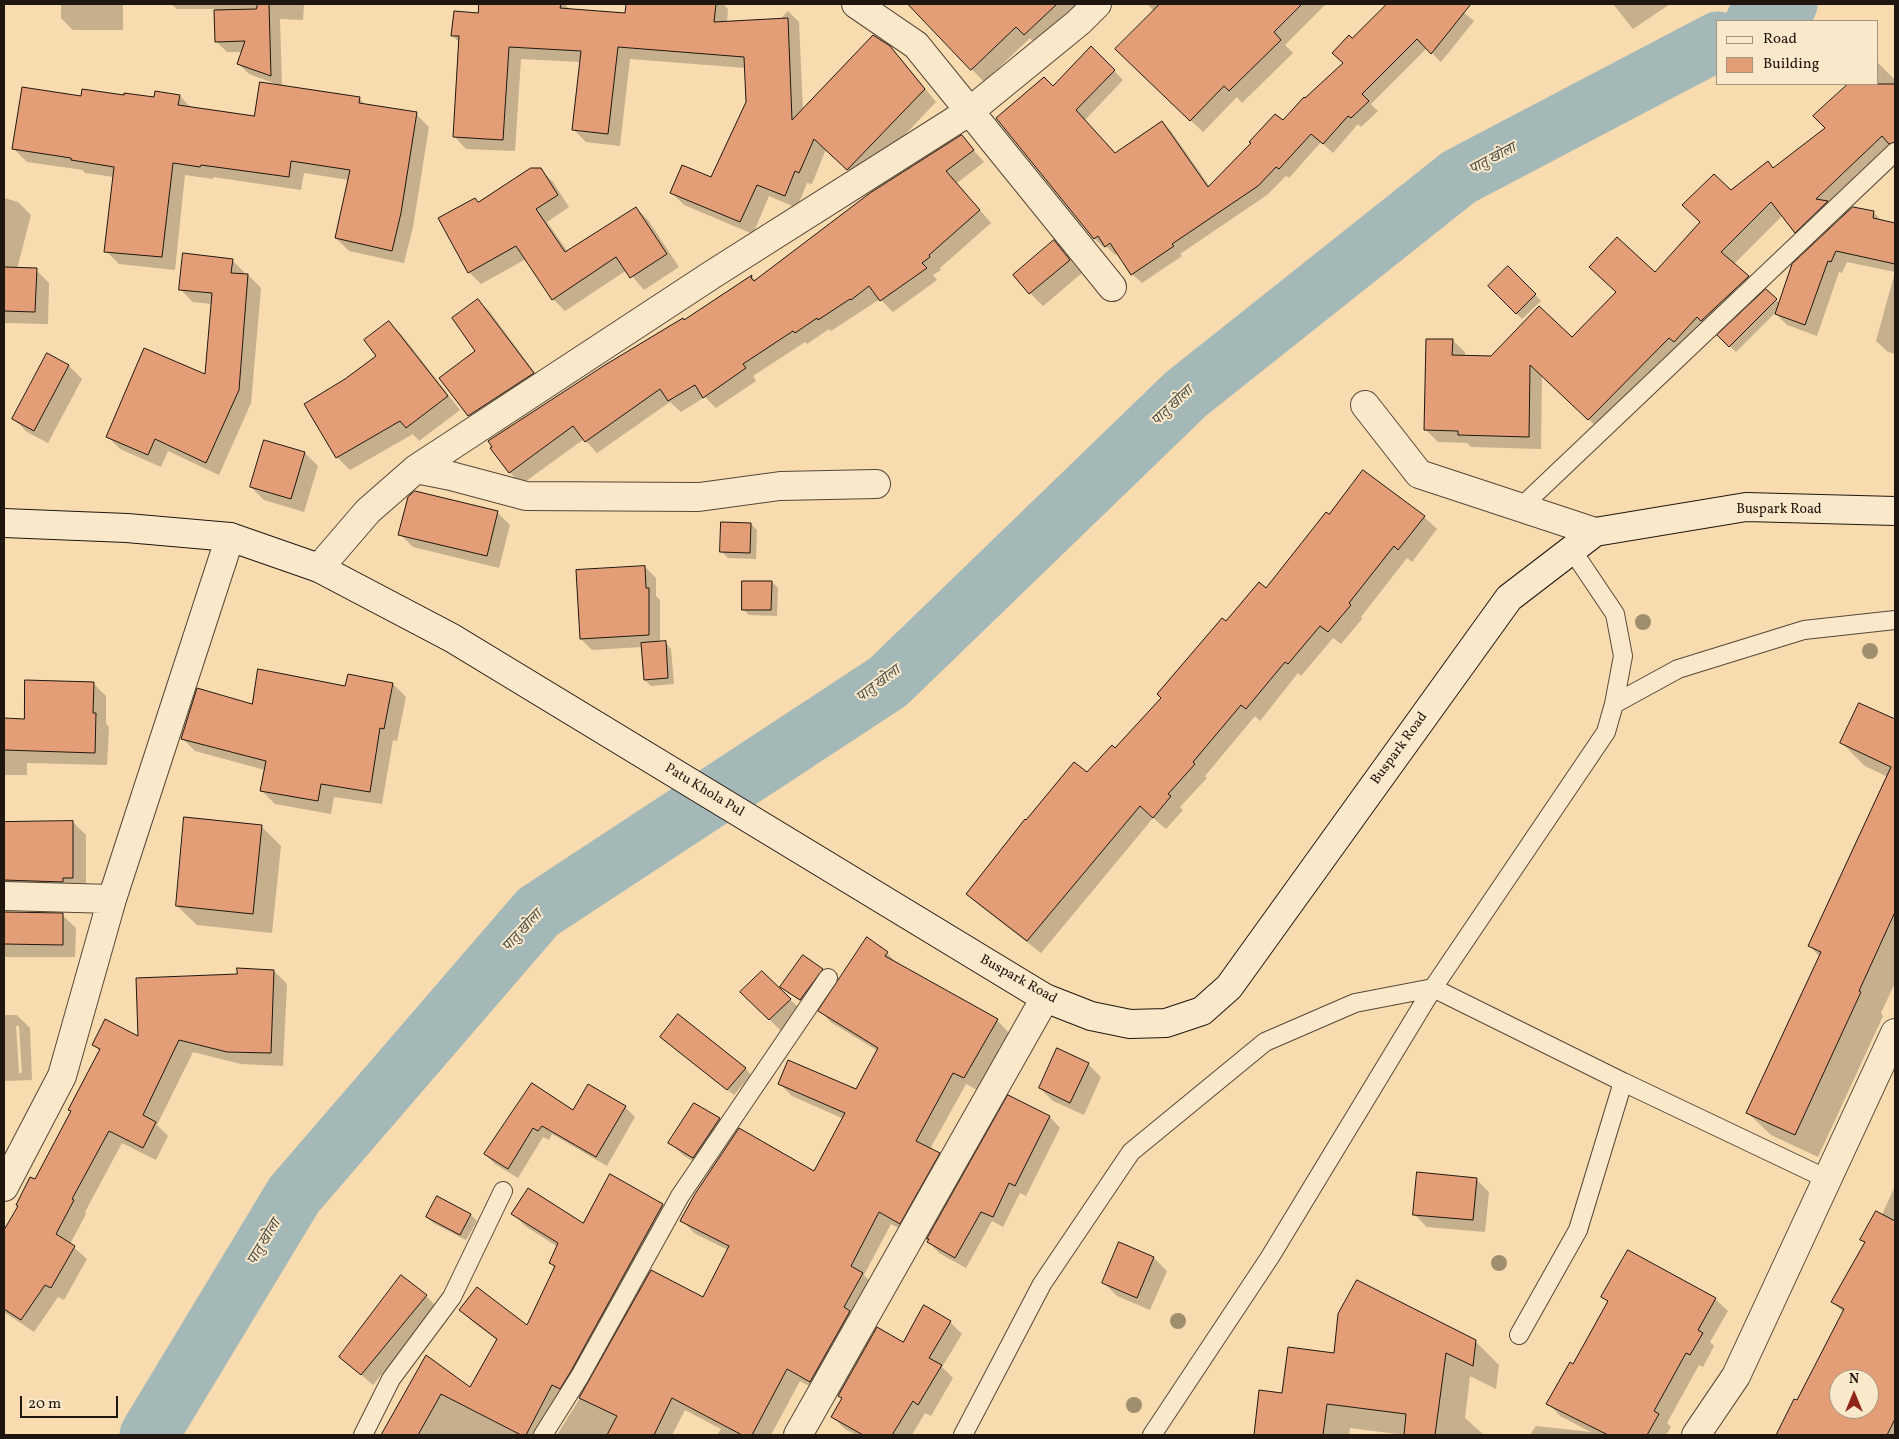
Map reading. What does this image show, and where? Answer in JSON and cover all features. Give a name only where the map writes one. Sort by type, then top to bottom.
[{"type":"street","points":[[856,4],[916,45],[1112,287]]},
{"type":"street","points":[[319,568],[368,511],[416,468],[713,274],[970,111],[1079,22],[1097,4]]},
{"type":"street","points":[[1365,405],[1419,474],[1595,532]]},
{"type":"street","points":[[416,468],[526,496],[699,497],[780,486],[876,484]]},
{"type":"street","name":"Buspark Road","points":[[956,945],[1044,998],[1090,1016],[1130,1024],[1166,1023],[1202,1011],[1229,987],[1509,598],[1595,532],[1746,508],[1895,511]]},
{"type":"street","name":"Patu Khola Pul","points":[[4,524],[127,528],[230,537],[319,568],[452,638],[956,945]]},
{"type":"street","points":[[4,1187],[62,1076],[112,899],[230,537]]},
{"type":"street","points":[[4,896],[112,899]]},
{"type":"street","points":[[798,1435],[1044,998]]},
{"type":"street","points":[[1696,1435],[1736,1376],[1895,1033]]},
{"type":"lane","points":[[1519,508],[1895,152]]},
{"type":"lane","points":[[1152,1435],[1270,1257],[1432,988],[1606,732],[1624,656],[1615,614],[1572,550]]},
{"type":"lane","points":[[1614,704],[1678,669],[1804,630],[1895,620]]},
{"type":"lane","points":[[543,1435],[580,1376],[680,1196],[828,978]]},
{"type":"lane","points":[[963,1435],[1042,1284],[1131,1152],[1265,1042],[1355,1003],[1432,988],[1827,1180]]},
{"type":"lane","points":[[1519,1335],[1578,1230],[1623,1082]]},
{"type":"lane","points":[[363,1435],[391,1379],[452,1297],[503,1191]]},
{"type":"building","points":[[258,4],[269,4],[271,76],[237,64],[245,41],[215,42],[214,10],[256,9]]},
{"type":"building","points":[[479,4],[561,4],[560,8],[625,13],[626,4],[716,4],[714,22],[788,18],[792,120],[873,35],[890,46],[925,89],[847,170],[814,139],[799,173],[795,171],[785,196],[757,185],[740,222],[670,193],[682,165],[711,177],[746,102],[744,57],[618,47],[608,134],[572,130],[581,51],[509,47],[503,140],[453,137],[459,36],[451,36],[454,11],[478,13]]},
{"type":"building","points":[[908,4],[1057,4],[1024,35],[1016,27],[971,70]]},
{"type":"building","points":[[1160,4],[1302,4],[1274,32],[1281,40],[1229,91],[1224,86],[1190,121],[1115,49]]},
{"type":"building","points":[[1387,4],[1471,4],[1431,54],[1417,39],[1362,94],[1369,101],[1351,118],[1348,116],[1323,144],[1311,134],[1279,169],[1276,167],[1258,186],[1172,244],[1174,246],[1131,275],[1110,243],[1105,247],[1098,236],[1094,239],[996,118],[1044,77],[1053,86],[1091,46],[1115,70],[1076,110],[1115,153],[1162,121],[1208,187],[1251,143],[1249,142],[1275,114],[1283,120],[1304,97],[1343,63],[1332,53],[1349,35],[1352,38]]},
{"type":"building","points":[[260,82],[360,97],[359,103],[417,112],[401,213],[392,251],[335,238],[350,170],[291,161],[289,177],[173,163],[162,257],[104,252],[114,167],[12,149],[22,87],[81,96],[82,89],[154,97],[155,91],[180,95],[178,105],[254,116]]},
{"type":"building","points":[[1895,84],[1895,142],[1889,144],[1882,136],[1816,199],[1828,201],[1795,233],[1771,202],[1721,252],[1749,276],[1701,321],[1697,317],[1674,342],[1669,338],[1588,420],[1530,365],[1529,437],[1458,435],[1458,431],[1424,430],[1426,339],[1453,339],[1452,355],[1491,356],[1539,306],[1572,337],[1616,292],[1589,267],[1617,237],[1655,272],[1700,222],[1682,205],[1714,174],[1731,190],[1768,161],[1773,168],[1825,128],[1813,116],[1847,85]]},
{"type":"building","points":[[962,135],[974,150],[946,171],[980,210],[929,255],[930,257],[922,263],[927,268],[880,301],[869,286],[851,300],[818,320],[817,318],[795,333],[793,331],[743,364],[746,368],[703,398],[695,385],[668,401],[660,389],[585,442],[573,426],[509,473],[490,448],[492,447],[488,441],[605,365],[683,318],[684,320],[752,275],[751,278],[754,281],[870,193]]},
{"type":"building","points":[[531,168],[541,168],[558,195],[536,209],[565,252],[636,207],[667,254],[630,278],[616,257],[552,300],[516,246],[468,273],[438,218],[475,198],[478,202]]},
{"type":"building","points":[[1853,207],[1874,211],[1873,218],[1895,223],[1895,264],[1836,251],[1831,262],[1828,261],[1805,325],[1775,314],[1792,264]]},
{"type":"building","points":[[1054,240],[1070,260],[1029,294],[1013,275]]},
{"type":"building","points":[[183,253],[233,259],[231,273],[248,274],[239,390],[206,463],[155,439],[148,455],[106,437],[144,348],[205,374],[212,293],[179,290]]},
{"type":"building","points":[[1508,266],[1536,294],[1516,314],[1488,286]]},
{"type":"building","points":[[4,267],[37,268],[35,312],[4,311]]},
{"type":"building","points":[[1766,289],[1777,299],[1729,347],[1717,335]]},
{"type":"building","points":[[478,299],[534,373],[468,416],[439,378],[475,351],[452,318]]},
{"type":"building","points":[[389,321],[448,396],[406,428],[400,421],[336,458],[304,404],[345,379],[376,356],[364,340]]},
{"type":"building","points":[[47,353],[69,365],[34,431],[12,419]]},
{"type":"building","points":[[264,440],[305,452],[291,499],[250,487]]},
{"type":"building","points":[[1363,470],[1425,516],[1398,550],[1394,546],[1349,603],[1351,605],[1328,632],[1320,626],[1288,664],[1285,662],[1246,709],[1241,705],[1193,762],[1195,764],[1168,794],[1171,796],[1153,818],[1140,806],[1027,941],[966,894],[1025,819],[1074,762],[1087,772],[1112,745],[1115,748],[1161,698],[1157,694],[1222,618],[1226,621],[1259,582],[1266,588],[1326,512],[1329,514]]},
{"type":"building","points":[[415,491],[498,511],[487,556],[398,535],[408,497]]},
{"type":"building","points":[[721,522],[751,523],[750,553],[720,552]]},
{"type":"building","points":[[645,566],[646,588],[649,588],[649,635],[580,639],[576,570]]},
{"type":"building","points":[[742,581],[772,581],[771,610],[742,610]]},
{"type":"building","points":[[666,641],[668,678],[644,680],[641,643]]},
{"type":"building","points":[[258,669],[345,686],[348,674],[393,683],[384,729],[380,728],[370,792],[321,784],[318,801],[260,791],[266,761],[181,739],[197,688],[252,704]]},
{"type":"building","points":[[25,680],[94,682],[93,713],[96,713],[95,753],[4,750],[4,718],[24,719]]},
{"type":"building","points":[[1859,703],[1895,719],[1895,912],[1859,991],[1861,992],[1795,1135],[1746,1113],[1821,952],[1808,946],[1891,767],[1840,743]]},
{"type":"building","points":[[184,817],[262,825],[253,914],[176,906]]},
{"type":"building","points":[[73,821],[73,878],[63,878],[63,882],[4,880],[4,822]]},
{"type":"building","points":[[4,912],[63,913],[63,945],[4,944]]},
{"type":"building","points":[[867,937],[888,952],[885,956],[998,1019],[964,1078],[953,1073],[916,1141],[940,1153],[900,1224],[879,1212],[851,1266],[863,1273],[844,1307],[850,1311],[810,1382],[787,1369],[752,1435],[742,1435],[672,1398],[654,1435],[607,1435],[617,1416],[579,1398],[651,1270],[703,1297],[729,1246],[680,1221],[695,1194],[739,1128],[814,1171],[845,1113],[778,1084],[788,1060],[856,1089],[878,1048],[818,1011]]},
{"type":"building","points":[[803,955],[823,969],[800,1000],[780,987]]},
{"type":"building","points":[[237,968],[274,970],[271,1053],[227,1052],[179,1040],[143,1115],[156,1122],[143,1148],[109,1131],[72,1199],[74,1200],[56,1234],[75,1246],[51,1288],[45,1285],[21,1320],[4,1309],[4,1230],[18,1206],[16,1205],[30,1177],[35,1179],[71,1111],[68,1110],[100,1049],[92,1045],[105,1019],[138,1036],[136,978],[237,974]]},
{"type":"building","points":[[762,971],[791,999],[769,1020],[740,992]]},
{"type":"building","points":[[678,1014],[746,1068],[727,1090],[660,1037]]},
{"type":"building","points":[[1057,1048],[1089,1063],[1070,1103],[1039,1088]]},
{"type":"building","points":[[532,1083],[573,1110],[588,1084],[626,1106],[596,1157],[542,1126],[538,1131],[533,1128],[508,1169],[484,1154]]},
{"type":"building","points":[[1008,1095],[1050,1116],[1015,1186],[1009,1183],[993,1217],[981,1212],[955,1258],[927,1242],[929,1239],[927,1239]]},
{"type":"building","points":[[694,1103],[720,1118],[693,1158],[668,1143]]},
{"type":"building","points":[[1417,1172],[1477,1178],[1473,1220],[1413,1215]]},
{"type":"building","points":[[610,1174],[663,1204],[571,1371],[560,1389],[552,1385],[526,1435],[521,1435],[441,1394],[418,1435],[381,1435],[426,1355],[470,1387],[497,1339],[459,1310],[477,1287],[527,1325],[555,1266],[549,1263],[558,1243],[511,1214],[528,1188],[583,1223]]},
{"type":"building","points":[[437,1196],[471,1214],[460,1235],[426,1217]]},
{"type":"building","points":[[1876,1211],[1895,1221],[1895,1419],[1887,1435],[1776,1435],[1794,1399],[1797,1400],[1844,1309],[1831,1302],[1865,1242],[1860,1240]]},
{"type":"building","points":[[1119,1242],[1154,1257],[1137,1298],[1102,1283]]},
{"type":"building","points":[[1628,1250],[1716,1298],[1698,1330],[1703,1333],[1690,1355],[1686,1353],[1654,1411],[1659,1414],[1647,1435],[1608,1435],[1546,1404],[1570,1362],[1573,1364],[1608,1301],[1601,1297]]},
{"type":"building","points":[[401,1275],[427,1295],[361,1375],[339,1357]]},
{"type":"building","points":[[1357,1280],[1476,1340],[1473,1366],[1446,1353],[1435,1435],[1404,1435],[1406,1414],[1327,1404],[1323,1435],[1254,1435],[1259,1390],[1282,1393],[1288,1347],[1334,1353],[1338,1314]]},
{"type":"building","points":[[924,1305],[951,1321],[929,1358],[942,1365],[918,1405],[913,1401],[892,1435],[863,1435],[831,1417],[842,1398],[838,1396],[877,1327],[903,1342]]},
{"type":"waterway","name":"पातु खोला","points":[[1757,20],[1788,4]]},
{"type":"waterway","name":"पातु खोला","points":[[149,1435],[294,1195],[538,912],[888,682],[1186,394],[1459,177],[1716,42]]}]
